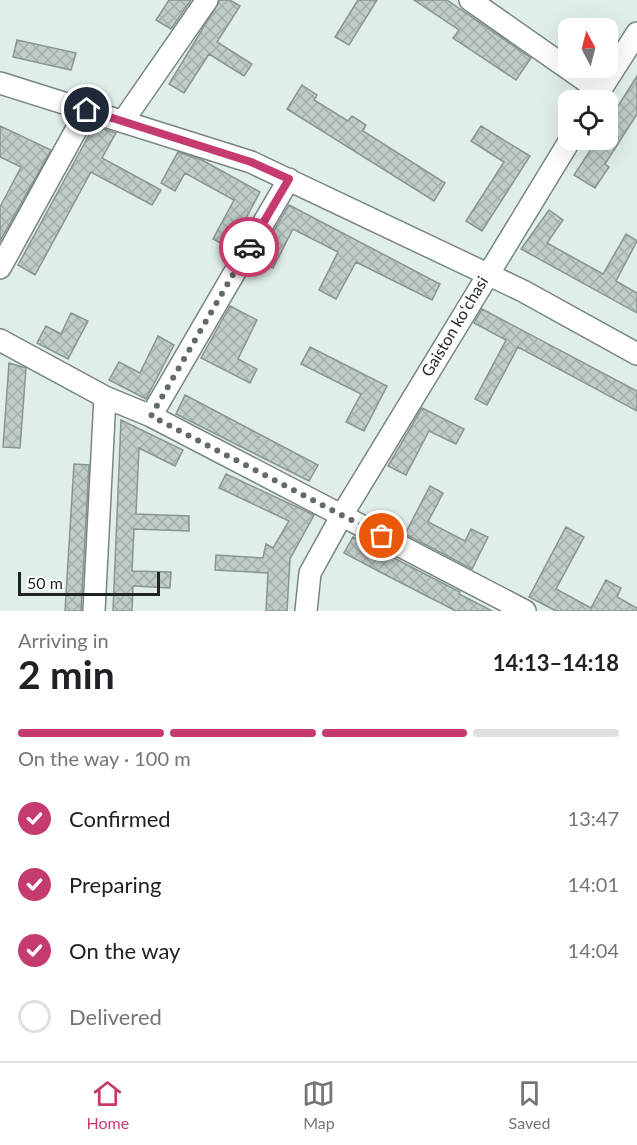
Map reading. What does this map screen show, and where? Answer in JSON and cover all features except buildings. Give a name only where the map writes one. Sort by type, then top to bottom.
[{"type":"street","points":[[123,121],[207,0]]},
{"type":"street","points":[[470,0],[589,90]]},
{"type":"street","points":[[602,90],[631,56],[637,33]]},
{"type":"street","points":[[0,83],[251,162],[523,291],[637,354]]},
{"type":"street","points":[[0,268],[87,110]]},
{"type":"street","name":"Gaiston koʻchasi","points":[[306,611],[310,573],[342,514],[486,273],[564,150]]},
{"type":"street","points":[[151,416],[289,179]]},
{"type":"street","points":[[0,340],[105,397],[151,416],[525,611]]},
{"type":"street","points":[[94,611],[105,397]]},
{"type":"way so far","points":[[249,247],[151,416],[382,536]]},
{"type":"route","points":[[87,110],[251,162],[289,179],[249,247]]}]
